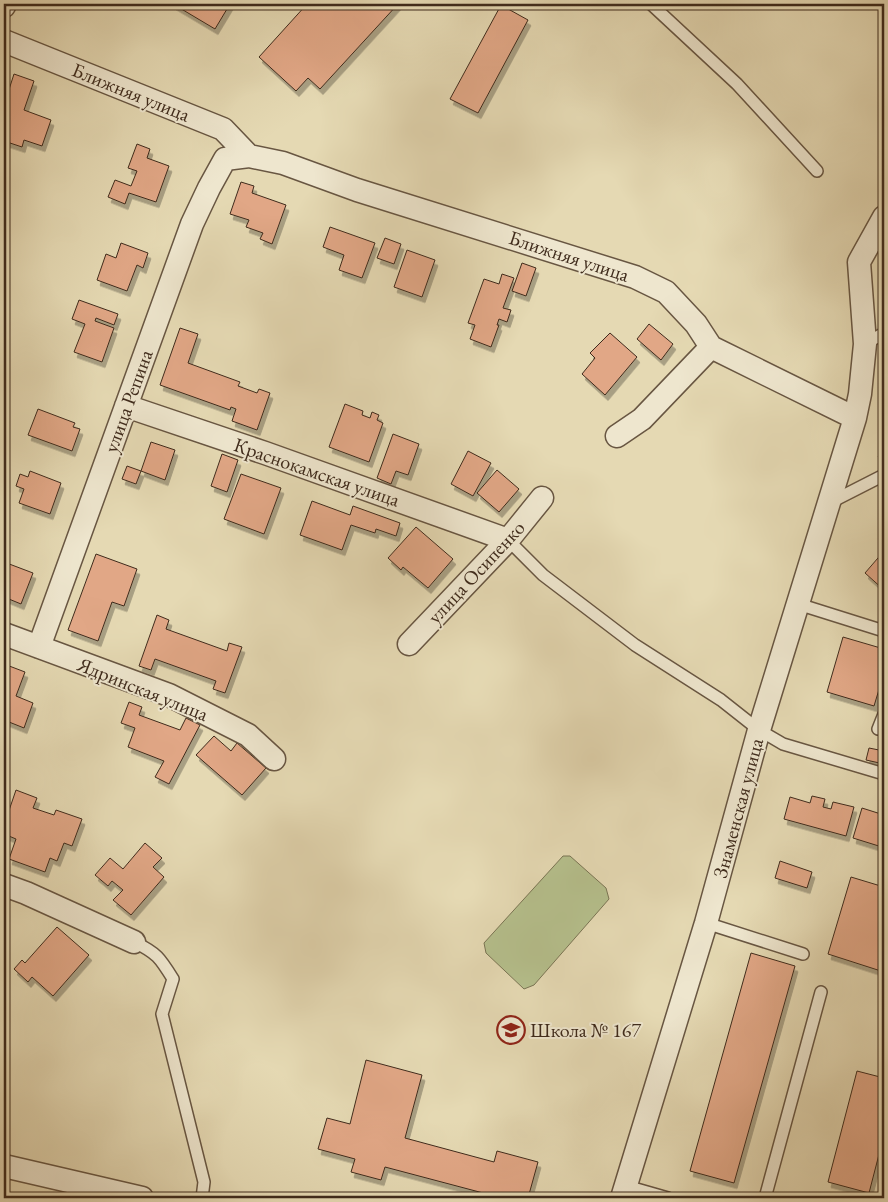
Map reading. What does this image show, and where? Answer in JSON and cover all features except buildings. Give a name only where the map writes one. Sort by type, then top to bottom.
[{"type":"street","name":"Ближняя улица","points":[[4,41],[223,129],[249,156]]},
{"type":"street","name":"Ближняя улица","points":[[225,159],[249,156],[284,163],[357,190],[635,277],[666,292],[696,324],[711,347]]},
{"type":"street","name":"улица Репина","points":[[39,647],[192,224],[225,159]]},
{"type":"street","name":"Знаменская улица","points":[[624,1192],[706,923],[759,730],[855,418],[860,394],[865,344],[859,262],[884,217]]},
{"type":"street","points":[[616,436],[642,419],[711,347],[855,418]]},
{"type":"street","name":"Краснокамская улица","points":[[126,406],[265,453],[508,540]]},
{"type":"street","name":"улица Осипенко","points":[[409,644],[508,540],[542,498]]},
{"type":"street","name":"Ядринская улица","points":[[4,634],[169,695],[248,735],[274,759]]},
{"type":"street","points":[[4,885],[26,892],[134,942]]},
{"type":"street","points":[[4,1166],[128,1197]]},
{"type":"lane","points":[[651,4],[737,84],[817,171]]},
{"type":"lane","points":[[865,344],[884,333]]},
{"type":"lane","points":[[829,503],[884,475]]},
{"type":"lane","points":[[508,540],[543,575],[635,645],[721,700],[759,730],[783,744],[884,774]]},
{"type":"lane","points":[[798,604],[884,631]]},
{"type":"lane","points":[[878,730],[884,714]]},
{"type":"lane","points":[[706,923],[803,954]]},
{"type":"lane","points":[[134,942],[157,955],[162,960],[173,980],[162,1014],[204,1182],[202,1198]]},
{"type":"lane","points":[[765,1198],[820,992]]},
{"type":"lane","points":[[624,1192],[668,1198]]},
{"type":"green space","points":[[563,856],[570,856],[606,888],[609,899],[534,985],[524,989],[486,953],[484,943]]},
{"type":"place","name":"Школа № 167","points":[[511,1030]]}]
